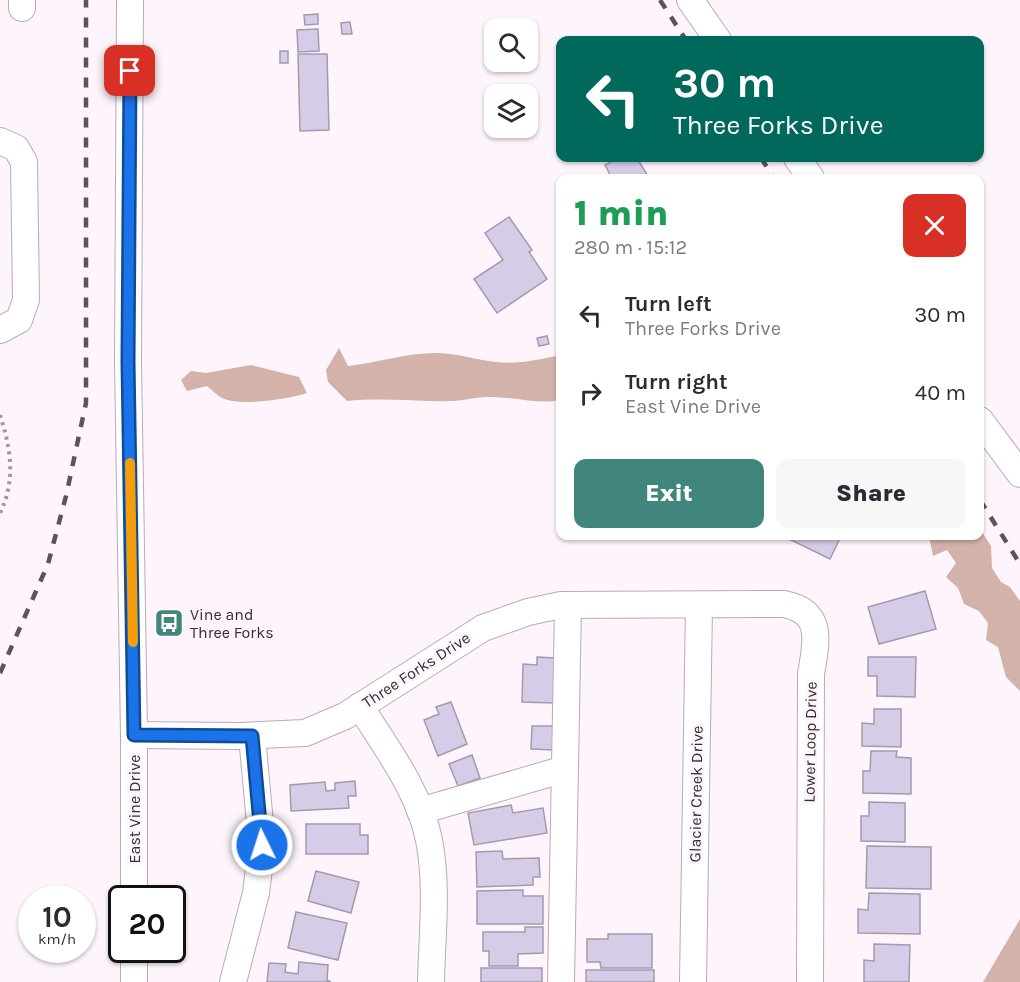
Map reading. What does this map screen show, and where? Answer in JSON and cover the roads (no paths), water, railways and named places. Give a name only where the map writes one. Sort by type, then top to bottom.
[{"type":"street","name":"East Vine Drive","points":[[130,0],[128,362],[134,885]]},
{"type":"street","points":[[690,0],[714,36]]},
{"type":"street","points":[[0,141],[16,148],[24,162],[26,300],[20,320],[0,330]]},
{"type":"street","points":[[984,425],[1020,474]]},
{"type":"street","name":"Lower Loop Drive","points":[[699,606],[784,604],[798,607],[810,619],[816,634],[817,650],[811,674],[810,982]]},
{"type":"street","name":"Three Forks Drive","points":[[134,735],[305,734],[345,716],[483,627],[528,612],[568,605],[699,606]]},
{"type":"street","points":[[561,982],[568,605]]},
{"type":"street","name":"Glacier Creek Drive","points":[[693,982],[699,606]]},
{"type":"street","points":[[360,706],[407,782],[429,839],[433,873],[431,982]]},
{"type":"street","points":[[233,982],[256,893],[262,845],[252,736]]},
{"type":"street","points":[[420,811],[565,769]]},
{"type":"street","points":[[134,963],[134,982]]},
{"type":"railway","points":[[0,673],[48,564],[66,496],[86,403],[86,0]]},
{"type":"railway","points":[[660,0],[683,36]]},
{"type":"railway","points":[[764,162],[771,174]]},
{"type":"railway","points":[[984,506],[1020,564]]},
{"type":"place","name":"Vine and Three Forks","points":[[169,623]]}]
